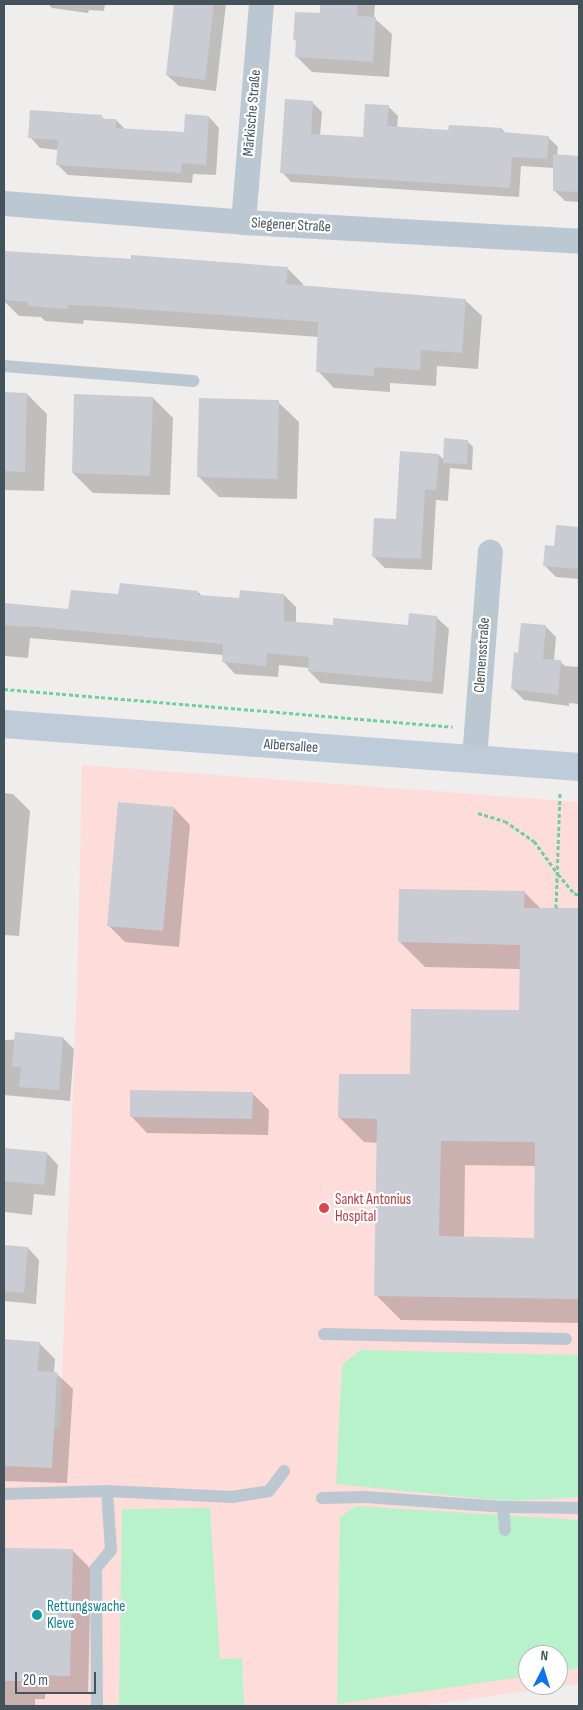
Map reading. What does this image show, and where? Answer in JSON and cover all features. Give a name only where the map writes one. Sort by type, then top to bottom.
[{"type":"street","name":"Märkische Straße","points":[[242,222],[261,4]]},
{"type":"street","name":"Siegener Straße","points":[[4,203],[242,222],[579,241]]},
{"type":"street","name":"Clemensstraße","points":[[474,758],[490,552]]},
{"type":"street","name":"Albersallee","points":[[4,724],[579,766]]},
{"type":"lane","points":[[4,366],[193,381]]},
{"type":"lane","points":[[324,1334],[566,1339]]},
{"type":"lane","points":[[4,1494],[107,1491],[232,1497],[269,1491],[284,1471]]},
{"type":"lane","points":[[97,1706],[96,1568],[111,1550],[107,1491]]},
{"type":"lane","points":[[322,1498],[365,1498],[503,1507],[579,1508]]},
{"type":"lane","points":[[503,1507],[506,1530]]},
{"type":"path","points":[[4,689],[476,730]]},
{"type":"path","points":[[556,908],[561,788]]},
{"type":"path","points":[[478,813],[505,821],[534,841],[558,874],[574,893],[579,895]]},
{"type":"shaded area","name":"Sankt Antonius Hospital","points":[[82,765],[579,802],[579,1684],[568,1686],[568,1645],[518,1645],[518,1692],[420,1706],[4,1706],[4,1425],[60,1429],[77,990]]},
{"type":"green space","points":[[360,1350],[579,1355],[579,1496],[505,1501],[336,1484],[342,1365]]},
{"type":"green space","points":[[356,1506],[579,1520],[579,1668],[568,1670],[568,1645],[518,1645],[518,1677],[337,1704],[340,1517]]},
{"type":"green space","points":[[210,1508],[220,1659],[242,1658],[244,1706],[119,1706],[122,1509]]},
{"type":"building","points":[[174,4],[214,4],[205,80],[166,75]]},
{"type":"building","points":[[320,4],[358,4],[357,16],[376,17],[373,62],[295,57],[296,40],[293,40],[295,12],[320,13]]},
{"type":"building","points":[[285,99],[313,101],[311,134],[363,137],[365,104],[389,105],[387,126],[448,130],[449,125],[471,126],[502,128],[502,132],[549,136],[547,159],[512,157],[510,188],[280,173]]},
{"type":"building","points":[[30,110],[102,115],[102,119],[116,119],[116,128],[184,132],[185,114],[209,116],[206,165],[182,163],[181,173],[56,165],[58,140],[28,138]]},
{"type":"building","points":[[553,154],[579,156],[579,192],[553,191]]},
{"type":"building","points":[[5,251],[131,259],[131,255],[288,267],[286,284],[466,299],[462,353],[421,350],[420,370],[374,367],[374,376],[316,372],[318,322],[95,306],[68,305],[67,309],[28,306],[28,302],[4,300]]},
{"type":"building","points":[[4,392],[27,393],[25,472],[4,471]]},
{"type":"building","points":[[74,394],[153,397],[150,476],[72,473]]},
{"type":"building","points":[[199,398],[279,400],[277,479],[197,477]]},
{"type":"building","points":[[444,438],[468,440],[467,464],[443,463]]},
{"type":"building","points":[[400,451],[439,454],[436,490],[425,489],[421,559],[372,557],[374,518],[396,519]]},
{"type":"building","points":[[556,525],[579,527],[579,569],[543,566],[545,545],[554,546]]},
{"type":"building","points":[[120,583],[198,591],[198,595],[239,598],[240,590],[284,594],[284,621],[333,625],[333,618],[408,625],[409,613],[437,616],[432,682],[308,671],[309,657],[267,653],[266,666],[222,662],[223,644],[4,625],[5,603],[68,609],[71,590],[118,594]]},
{"type":"building","points":[[521,623],[546,625],[543,659],[561,660],[558,695],[511,689],[514,652],[518,653]]},
{"type":"building","points":[[118,802],[174,807],[163,931],[107,926]]},
{"type":"building","points":[[399,889],[525,891],[524,908],[579,908],[579,1299],[374,1296],[377,1119],[338,1118],[339,1074],[410,1074],[411,1009],[519,1010],[520,945],[398,942]],"holes":[[[441,1141],[535,1142],[534,1238],[439,1236]]]},
{"type":"building","points":[[15,1032],[63,1037],[59,1090],[19,1087],[21,1067],[12,1067]]},
{"type":"building","points":[[130,1090],[253,1092],[252,1119],[130,1117]]},
{"type":"building","points":[[4,1148],[47,1152],[44,1185],[4,1181]]},
{"type":"building","points":[[4,1245],[28,1247],[24,1293],[4,1291]]},
{"type":"building","points":[[4,1339],[40,1342],[37,1371],[57,1372],[52,1468],[4,1466]]},
{"type":"building","name":"Rettungswache Kleve","points":[[4,1548],[73,1549],[70,1676],[27,1675],[27,1681],[4,1681]]},
{"type":"place","name":"Sankt Antonius Hospital","points":[[324,1208]]},
{"type":"place","name":"Rettungswache Kleve","points":[[37,1615]]}]
